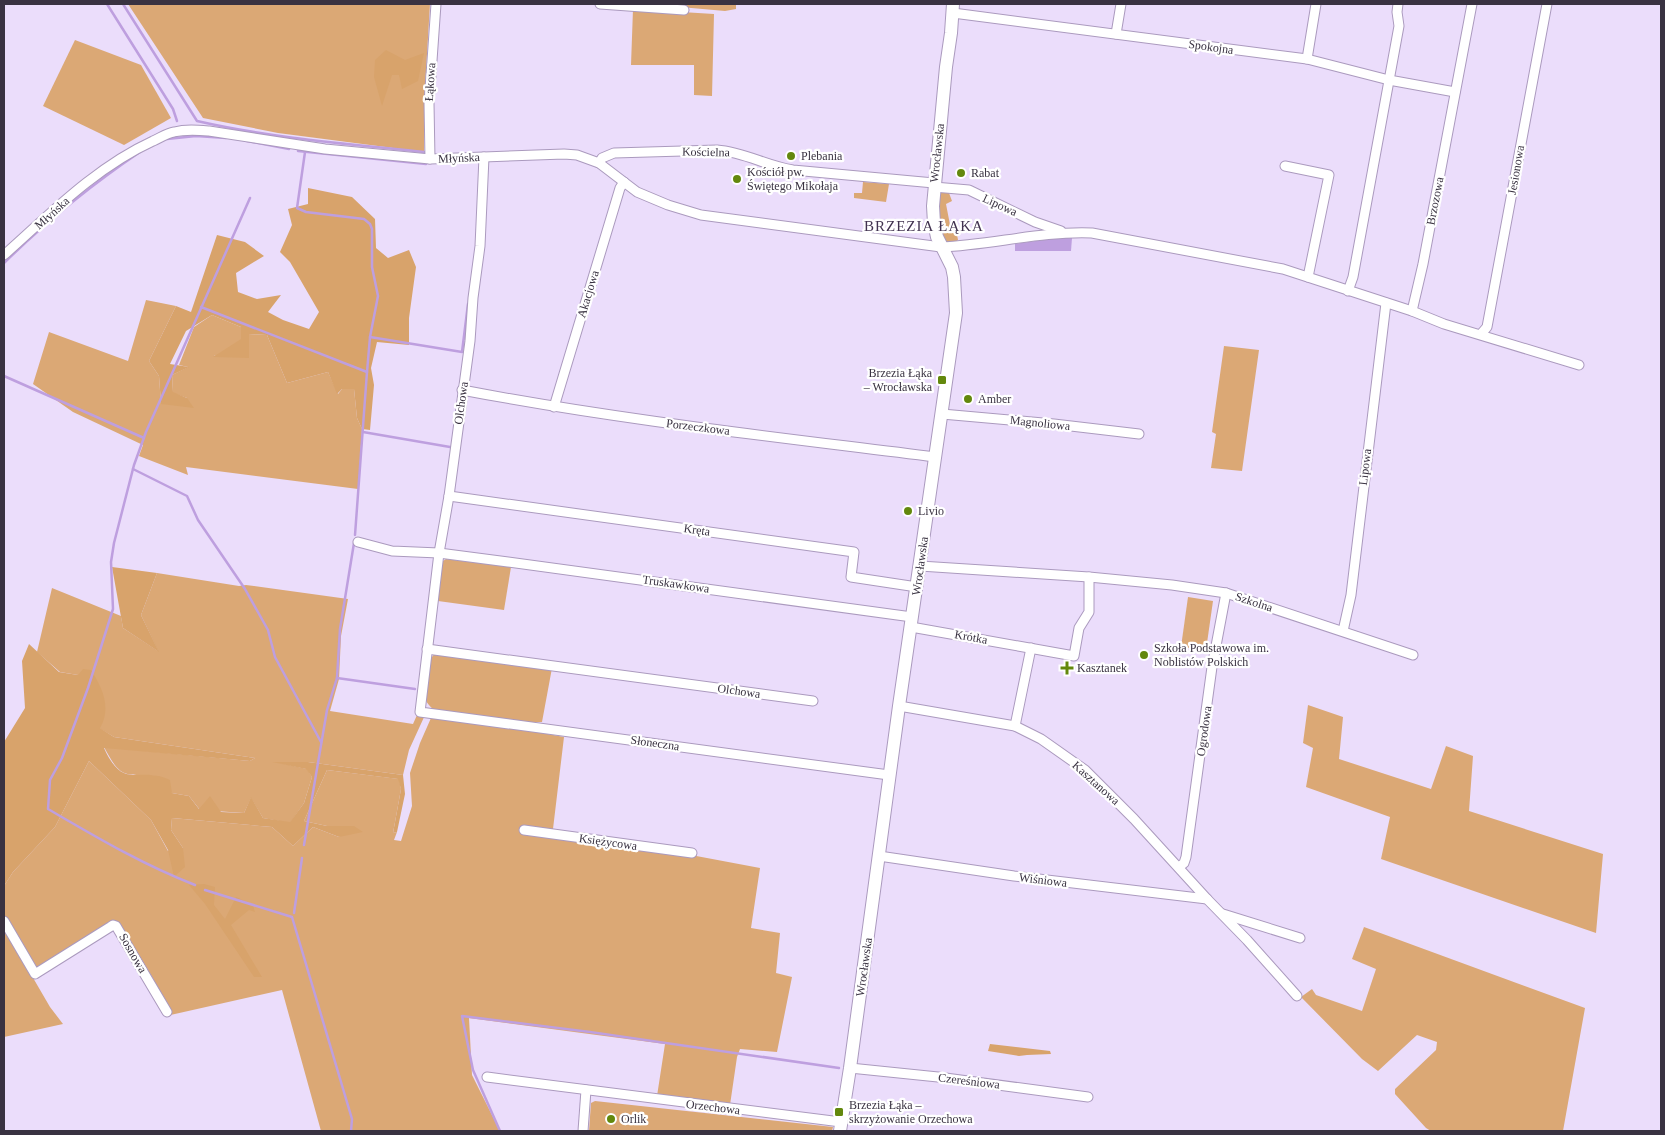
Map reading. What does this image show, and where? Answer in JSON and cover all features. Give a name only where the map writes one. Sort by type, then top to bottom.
[{"type":"street","name":"Łąkowa","points":[[430,160],[428,104],[436,4]]},
{"type":"street","points":[[600,4],[684,10]]},
{"type":"street","points":[[1116,34],[1121,4]]},
{"type":"street","points":[[1307,59],[1316,4]]},
{"type":"street","points":[[1348,291],[1353,277],[1399,26],[1398,4]]},
{"type":"street","name":"Brzozowa","points":[[1412,311],[1423,264],[1472,4]]},
{"type":"street","name":"Jesionowa","points":[[1481,334],[1487,327],[1547,4]]},
{"type":"street","name":"Spokojna","points":[[953,9],[1116,34],[1307,59],[1389,80],[1455,92]]},
{"type":"street","name":"Wrocławska","points":[[840,1126],[850,1068],[899,706],[952,350],[956,304],[954,277],[952,267],[941,247],[934,223],[934,185],[953,9]]},
{"type":"street","name":"Młyńska","points":[[4,256],[70,196],[110,164],[141,146],[172,132],[190,129],[325,149],[430,160],[564,154],[587,158],[599,163],[637,192],[668,205],[701,215],[941,247]]},
{"type":"street","name":"Kościelna","points":[[599,163],[602,158],[614,153],[717,150],[749,156],[776,167],[793,170],[934,185]]},
{"type":"street","name":"Olchowa","points":[[420,712],[439,553],[449,496],[470,341],[472,298],[480,246],[484,157]]},
{"type":"street","points":[[1285,166],[1329,175],[1308,276]]},
{"type":"street","name":"Akacjowa","points":[[554,407],[617,197],[624,182]]},
{"type":"street","name":"Lipowa","points":[[934,185],[969,190],[1035,222],[1063,232]]},
{"type":"street","name":"Lipowa","points":[[941,247],[1063,232],[1121,237],[1283,269],[1308,276],[1412,311],[1444,324],[1578,365]]},
{"type":"street","name":"Lipowa","points":[[1343,631],[1351,595],[1386,303]]},
{"type":"street","name":"Porzeczkowa","points":[[462,390],[554,407],[936,457]]},
{"type":"street","name":"Magnoliowa","points":[[942,414],[1038,422],[1139,434]]},
{"type":"street","name":"Kręta","points":[[449,496],[854,552],[851,577],[917,587]]},
{"type":"street","name":"Truskawkowa","points":[[358,542],[392,551],[439,553],[912,622]]},
{"type":"street","name":"Szkolna","points":[[920,566],[1172,585],[1226,593],[1413,655]]},
{"type":"street","name":"Krótka","points":[[912,622],[1074,656],[1079,628],[1089,612],[1089,578]]},
{"type":"street","name":"Ogrodowa","points":[[1179,867],[1184,863],[1186,857],[1212,667],[1226,593]]},
{"type":"street","points":[[1015,726],[1032,648]]},
{"type":"street","name":"Olchowa","points":[[427,649],[813,701]]},
{"type":"street","name":"Kasztanowa","points":[[899,706],[1015,726],[1041,739],[1085,770],[1179,867],[1296,996]]},
{"type":"street","name":"Słoneczna","points":[[420,712],[890,775]]},
{"type":"street","name":"Księżycowa","points":[[524,830],[692,853]]},
{"type":"street","name":"Wiśniowa","points":[[879,856],[1014,876],[1207,899]]},
{"type":"street","points":[[1221,913],[1300,938]]},
{"type":"street","name":"Sosnowa","points":[[4,922],[36,974],[113,925],[116,926],[167,1012]]},
{"type":"street","name":"Czereśniowa","points":[[850,1068],[1088,1096]]},
{"type":"street","name":"Orzechowa","points":[[487,1078],[840,1126]]},
{"type":"street","points":[[583,1131],[586,1090]]},
{"type":"shaded area","points":[[128,4],[430,4],[424,104],[424,152],[278,133],[203,118]]},
{"type":"shaded area","points":[[680,4],[736,4],[736,9],[725,11],[680,7]]},
{"type":"shaded area","points":[[633,9],[714,14],[712,96],[694,95],[694,65],[631,65]]},
{"type":"shaded area","points":[[75,40],[141,65],[171,118],[124,145],[43,106]]},
{"type":"shaded area","points":[[386,50],[405,60],[424,53],[418,81],[402,89],[399,75],[392,75],[382,106],[374,77],[375,60]]},
{"type":"shaded area","points":[[863,182],[889,184],[886,202],[854,198],[854,193],[862,193]]},
{"type":"shaded area","points":[[308,188],[352,197],[375,219],[376,248],[388,258],[409,250],[416,267],[409,318],[409,345],[377,342],[371,368],[374,385],[370,430],[362,429],[357,418],[354,389],[342,389],[337,394],[328,372],[287,383],[267,335],[249,334],[249,358],[213,357],[241,339],[241,327],[212,315],[186,331],[170,364],[189,367],[172,375],[173,392],[187,398],[194,408],[161,404],[159,376],[149,361],[176,306],[191,312],[217,235],[245,242],[264,256],[236,273],[238,292],[257,299],[281,295],[268,312],[283,320],[309,329],[319,312],[290,262],[280,252],[292,225],[288,209],[308,204]]},
{"type":"shaded area","points":[[943,190],[949,193],[952,201],[946,204],[951,230],[956,229],[958,240],[953,244],[945,242],[937,221],[940,192]]},
{"type":"shaded area","points":[[1064,237],[1072,238],[1071,251],[1015,251],[1015,244]]},
{"type":"shaded area","points":[[146,300],[176,306],[149,361],[159,376],[161,404],[187,398],[173,393],[172,375],[188,367],[179,365],[194,327],[212,315],[241,327],[241,339],[214,356],[249,334],[267,335],[287,383],[328,372],[338,394],[342,389],[354,389],[357,418],[362,429],[358,489],[186,467],[188,475],[139,456],[143,445],[73,412],[33,384],[49,332],[128,361]]},
{"type":"shaded area","points":[[1224,346],[1259,350],[1242,471],[1211,468],[1216,434],[1212,432]]},
{"type":"shaded area","points":[[446,559],[511,567],[504,610],[438,601],[442,566],[443,561]]},
{"type":"shaded area","points":[[112,567],[157,573],[141,615],[159,652],[123,628]]},
{"type":"shaded area","points":[[157,573],[239,586],[246,585],[348,599],[341,636],[339,679],[330,711],[413,724],[417,715],[425,715],[409,750],[403,775],[308,762],[276,762],[307,769],[312,777],[304,803],[290,823],[263,818],[251,798],[244,813],[200,810],[189,796],[172,793],[156,776],[130,774],[119,770],[104,747],[250,761],[255,758],[114,737],[99,728],[78,675],[60,672],[37,652],[52,588],[121,616],[123,628],[158,651],[141,615]]},
{"type":"shaded area","points":[[1188,597],[1213,601],[1206,650],[1181,647]]},
{"type":"shaded area","points":[[29,644],[59,672],[78,675],[83,669],[91,670],[99,683],[104,698],[105,713],[100,728],[114,737],[255,758],[250,761],[104,748],[111,761],[125,774],[159,776],[170,780],[172,793],[189,796],[199,809],[210,796],[221,812],[244,813],[251,797],[263,818],[290,822],[304,803],[312,777],[306,769],[272,762],[308,762],[403,775],[405,794],[397,832],[393,833],[401,789],[398,779],[327,770],[304,821],[327,826],[354,826],[363,832],[339,837],[313,827],[293,846],[272,827],[172,818],[171,830],[183,848],[185,867],[174,877],[168,850],[151,820],[89,761],[55,827],[13,872],[4,886],[4,742],[25,708],[22,661]]},
{"type":"shaded area","points":[[436,653],[552,668],[542,722],[523,722],[434,710],[426,701],[424,686],[430,661]]},
{"type":"shaded area","points":[[1308,705],[1343,717],[1339,759],[1431,789],[1446,746],[1473,756],[1469,811],[1603,854],[1596,933],[1381,859],[1390,817],[1306,787],[1313,748],[1303,743]]},
{"type":"shaded area","points":[[431,718],[526,730],[564,737],[553,829],[760,868],[751,928],[780,933],[776,973],[792,977],[777,1052],[740,1049],[737,1057],[730,1105],[657,1096],[665,1044],[469,1018],[472,1075],[500,1131],[321,1131],[282,990],[166,1016],[147,984],[154,980],[121,926],[114,922],[38,968],[34,966],[4,919],[4,886],[13,872],[55,827],[89,761],[151,820],[168,851],[183,848],[171,830],[172,818],[272,827],[293,846],[313,827],[339,837],[354,826],[327,826],[304,821],[327,770],[399,779],[401,789],[393,833],[397,832],[394,840],[401,841],[412,806],[410,773]]},
{"type":"shaded area","points":[[204,884],[215,887],[214,905],[225,919],[236,897],[253,905],[255,912],[249,910],[231,925],[262,977],[254,977],[205,904],[189,885]]},
{"type":"shaded area","points":[[1364,927],[1585,1008],[1563,1131],[1431,1131],[1426,1128],[1395,1094],[1395,1089],[1436,1050],[1437,1042],[1417,1035],[1378,1071],[1362,1059],[1301,997],[1312,989],[1316,995],[1362,1011],[1376,969],[1352,959]]},
{"type":"shaded area","points":[[4,928],[50,1007],[63,1024],[4,1037]]},
{"type":"shaded area","points":[[990,1044],[1050,1051],[1051,1054],[1019,1056],[988,1051]]},
{"type":"shaded area","points":[[595,1101],[833,1127],[832,1131],[589,1131],[591,1103]]},
{"type":"waterway","points":[[107,4],[173,109],[177,121]]},
{"type":"waterway","points":[[123,4],[197,121],[282,136],[424,152]]},
{"type":"waterway","points":[[167,139],[196,136],[226,138]]},
{"type":"waterway","points":[[247,141],[289,149]]},
{"type":"waterway","points":[[298,151],[426,164]]},
{"type":"waterway","points":[[4,263],[69,204],[140,152]]},
{"type":"waterway","points":[[305,152],[297,208],[306,212],[364,219],[370,224],[372,229],[372,267],[378,296],[370,337],[355,535]]},
{"type":"waterway","points":[[195,885],[138,860],[48,809],[50,780],[62,758],[88,688],[113,609],[111,562],[134,465],[146,432],[250,198]]},
{"type":"waterway","points":[[370,337],[462,352],[468,304]]},
{"type":"waterway","points":[[201,307],[367,372]]},
{"type":"waterway","points":[[4,376],[144,438]]},
{"type":"waterway","points":[[363,432],[450,447]]},
{"type":"waterway","points":[[133,469],[187,496],[198,520],[245,589],[268,630],[275,657],[321,742]]},
{"type":"waterway","points":[[304,845],[327,710],[337,678],[340,629],[354,543]]},
{"type":"waterway","points":[[337,678],[415,689]]},
{"type":"waterway","points":[[294,913],[302,858]]},
{"type":"waterway","points":[[205,890],[292,917],[352,1119],[351,1131]]},
{"type":"waterway","points":[[500,1131],[473,1070],[462,1016],[590,1032],[839,1068]]},
{"type":"place","name":"Plebania","points":[[791,156]]},
{"type":"place","name":"Rabat","points":[[961,173]]},
{"type":"place","name":"Kościół pw. Świętego Mikołaja","points":[[737,179]]},
{"type":"place","name":"Brzezia Łąka – Wrocławska","points":[[942,380]]},
{"type":"place","name":"Amber","points":[[968,399]]},
{"type":"place","name":"Livio","points":[[908,511]]},
{"type":"place","name":"Szkoła Podstawowa im. Noblistów Polskich","points":[[1144,655]]},
{"type":"place","name":"Kasztanek","points":[[1067,668]]},
{"type":"place","name":"Brzezia Łąka – skrzyżowanie Orzechowa","points":[[839,1112]]},
{"type":"place","name":"Orlik","points":[[611,1119]]},
{"type":"district","name":"BRZEZIA ŁĄKA","points":[[924,226]]}]
